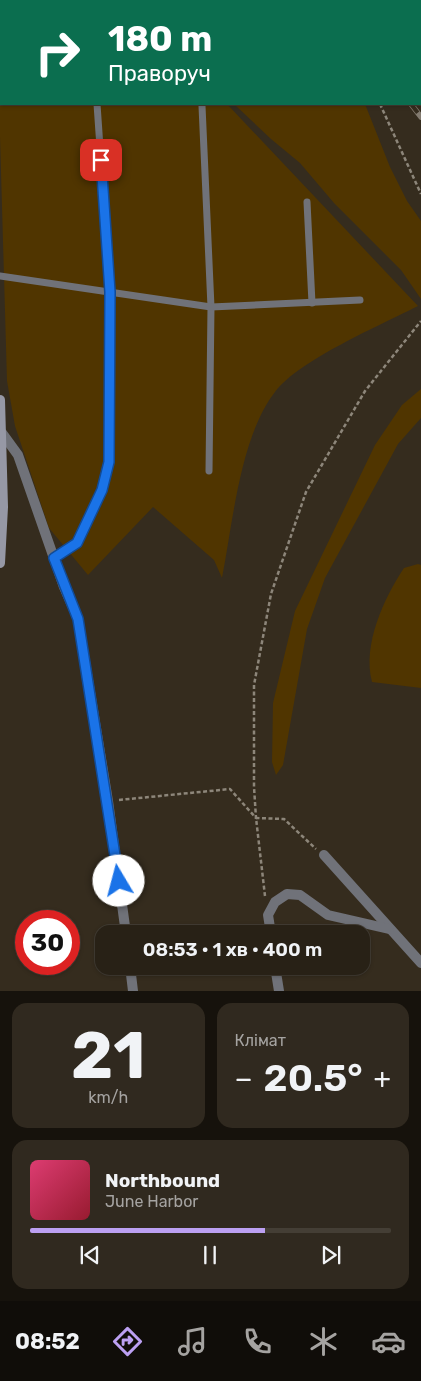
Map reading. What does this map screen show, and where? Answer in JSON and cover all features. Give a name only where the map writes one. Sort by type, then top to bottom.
[{"type":"street","points":[[0,400],[2,433],[0,564]]},
{"type":"street","points":[[2,433],[18,455],[54,558],[78,619],[108,802],[125,925]]},
{"type":"street","points":[[324,855],[421,963]]},
{"type":"street","points":[[270,925],[268,915],[275,902],[287,894],[300,895],[328,915],[389,929]]},
{"type":"street","points":[[131,975],[133,991]]},
{"type":"street","points":[[276,975],[279,991]]},
{"type":"lane","points":[[54,558],[77,543],[102,490],[109,462],[110,292],[98,105]]},
{"type":"lane","points":[[202,106],[212,307],[209,471]]},
{"type":"lane","points":[[307,202],[312,303]]},
{"type":"lane","points":[[0,276],[212,307],[360,300]]},
{"type":"path","points":[[380,105],[421,194]]},
{"type":"path","points":[[268,915],[254,787],[254,685],[271,594],[306,492],[365,392],[421,321]]},
{"type":"path","points":[[108,802],[230,790],[256,818],[284,819],[324,855]]},
{"type":"shaded area","points":[[0,105],[228,105],[418,306],[321,356],[302,368],[275,392],[263,411],[246,456],[234,506],[222,578],[214,560],[153,507],[88,575],[49,528],[15,426],[7,381]]},
{"type":"shaded area","points":[[235,105],[365,105],[390,167],[407,201],[421,221],[421,299],[401,270],[334,203],[300,163]]},
{"type":"shaded area","points":[[421,389],[421,418],[398,444],[325,578],[307,629],[283,765],[276,775],[272,762],[273,703],[295,611],[375,445],[402,405]]},
{"type":"shaded area","points":[[418,564],[421,565],[421,688],[372,682],[370,653],[372,638],[382,607],[404,568]]},
{"type":"railway","points":[[412,105],[421,117]]},
{"type":"route","points":[[101,160],[110,292],[109,462],[102,490],[77,543],[54,558],[78,619],[119,881]]}]
